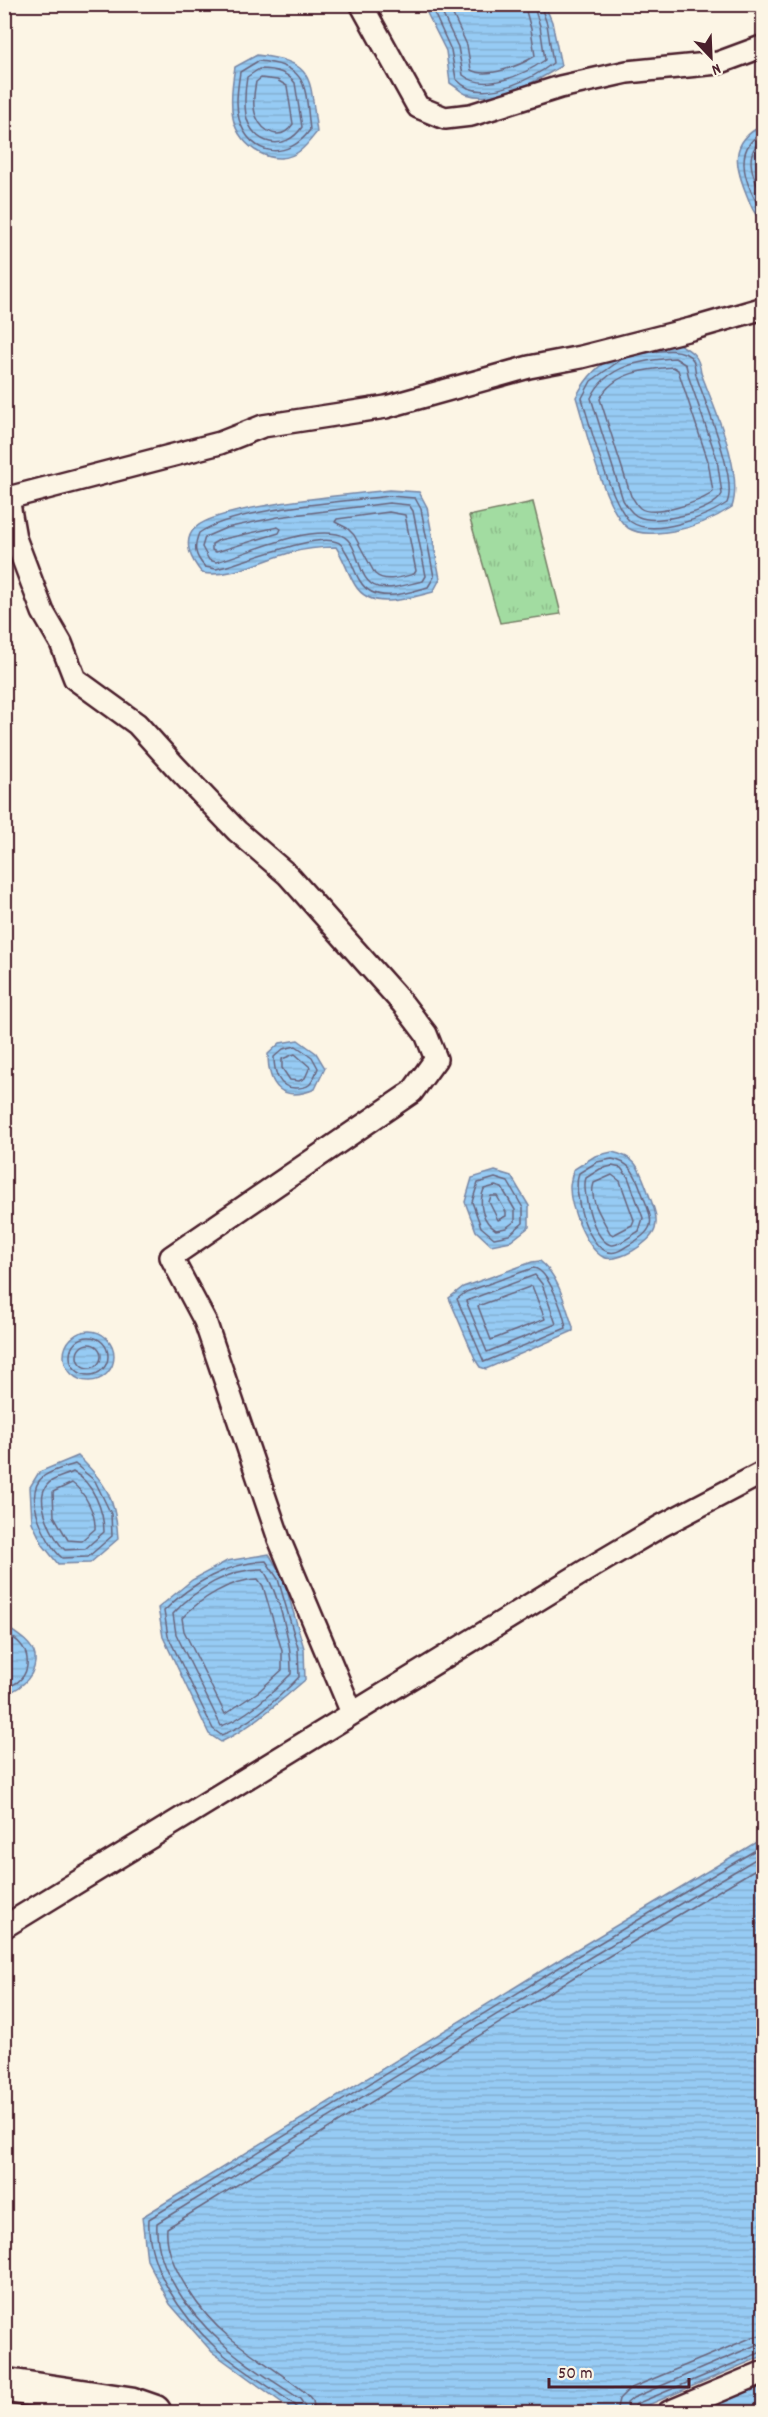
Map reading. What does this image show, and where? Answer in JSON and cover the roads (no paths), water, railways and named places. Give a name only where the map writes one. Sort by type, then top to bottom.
[{"type":"highway","points":[[4,2385],[131,2404],[154,2412]]},
{"type":"street","points":[[361,4],[418,107],[445,118],[471,115],[560,87],[627,72],[718,63],[764,46]]},
{"type":"street","points":[[352,1713],[279,1539],[205,1321],[171,1257],[411,1092],[436,1059],[426,1034],[404,1004],[288,875],[237,831],[137,724],[75,679],[61,643],[43,612],[15,538],[6,499],[219,443],[263,426],[386,407],[529,367],[581,357],[764,308]]},
{"type":"street","points":[[4,1927],[661,1526],[764,1472]]},
{"type":"street","points":[[669,2412],[764,2372]]},
{"type":"water","points":[[423,5],[545,5],[552,22],[561,66],[528,85],[503,94],[478,96],[466,94],[450,83],[446,51]]},
{"type":"water","points":[[257,55],[276,58],[300,68],[310,86],[317,132],[301,150],[291,156],[270,157],[259,153],[242,138],[236,129],[232,105],[235,67]]},
{"type":"water","points":[[763,125],[763,221],[749,201],[740,175],[738,156],[739,147],[744,139]]},
{"type":"water","points":[[679,344],[697,358],[720,421],[734,476],[735,492],[732,507],[711,519],[673,531],[650,533],[633,531],[620,519],[611,505],[576,397],[595,370],[606,361],[632,350]]},
{"type":"water","points":[[389,490],[419,492],[427,507],[440,579],[433,592],[402,600],[380,601],[370,598],[355,585],[336,547],[312,548],[278,556],[235,571],[213,574],[202,573],[188,545],[195,528],[209,520],[230,513],[287,502]]},
{"type":"water","points":[[298,1040],[316,1053],[325,1068],[315,1089],[304,1093],[286,1093],[274,1083],[268,1054],[280,1043]]},
{"type":"water","points":[[612,1152],[636,1164],[656,1219],[655,1229],[647,1240],[633,1251],[616,1258],[603,1257],[585,1236],[576,1216],[570,1188],[573,1170],[595,1156]]},
{"type":"water","points":[[495,1171],[511,1176],[529,1206],[529,1227],[511,1241],[491,1245],[476,1231],[465,1202],[472,1178]]},
{"type":"water","points":[[540,1261],[547,1267],[561,1291],[573,1331],[486,1369],[480,1367],[449,1298],[463,1287]]},
{"type":"water","points":[[84,1331],[94,1331],[107,1338],[114,1351],[114,1361],[107,1374],[94,1381],[84,1381],[75,1377],[68,1370],[64,1361],[64,1351],[68,1342],[75,1335]]},
{"type":"water","points":[[78,1456],[96,1475],[108,1493],[115,1513],[118,1539],[90,1563],[58,1564],[43,1545],[32,1522],[30,1487],[39,1472]]},
{"type":"water","points":[[269,1554],[283,1577],[304,1648],[305,1680],[255,1721],[221,1742],[209,1734],[163,1637],[158,1608],[192,1580],[227,1561]]},
{"type":"water","points":[[8,1628],[28,1643],[34,1652],[35,1663],[28,1679],[8,1693],[5,1692],[4,1629]]},
{"type":"water","points":[[763,1838],[763,2356],[632,2412],[295,2412],[212,2352],[170,2304],[147,2260],[142,2217],[572,1952]]},
{"type":"water","points":[[763,2384],[763,2412],[699,2412]]}]
